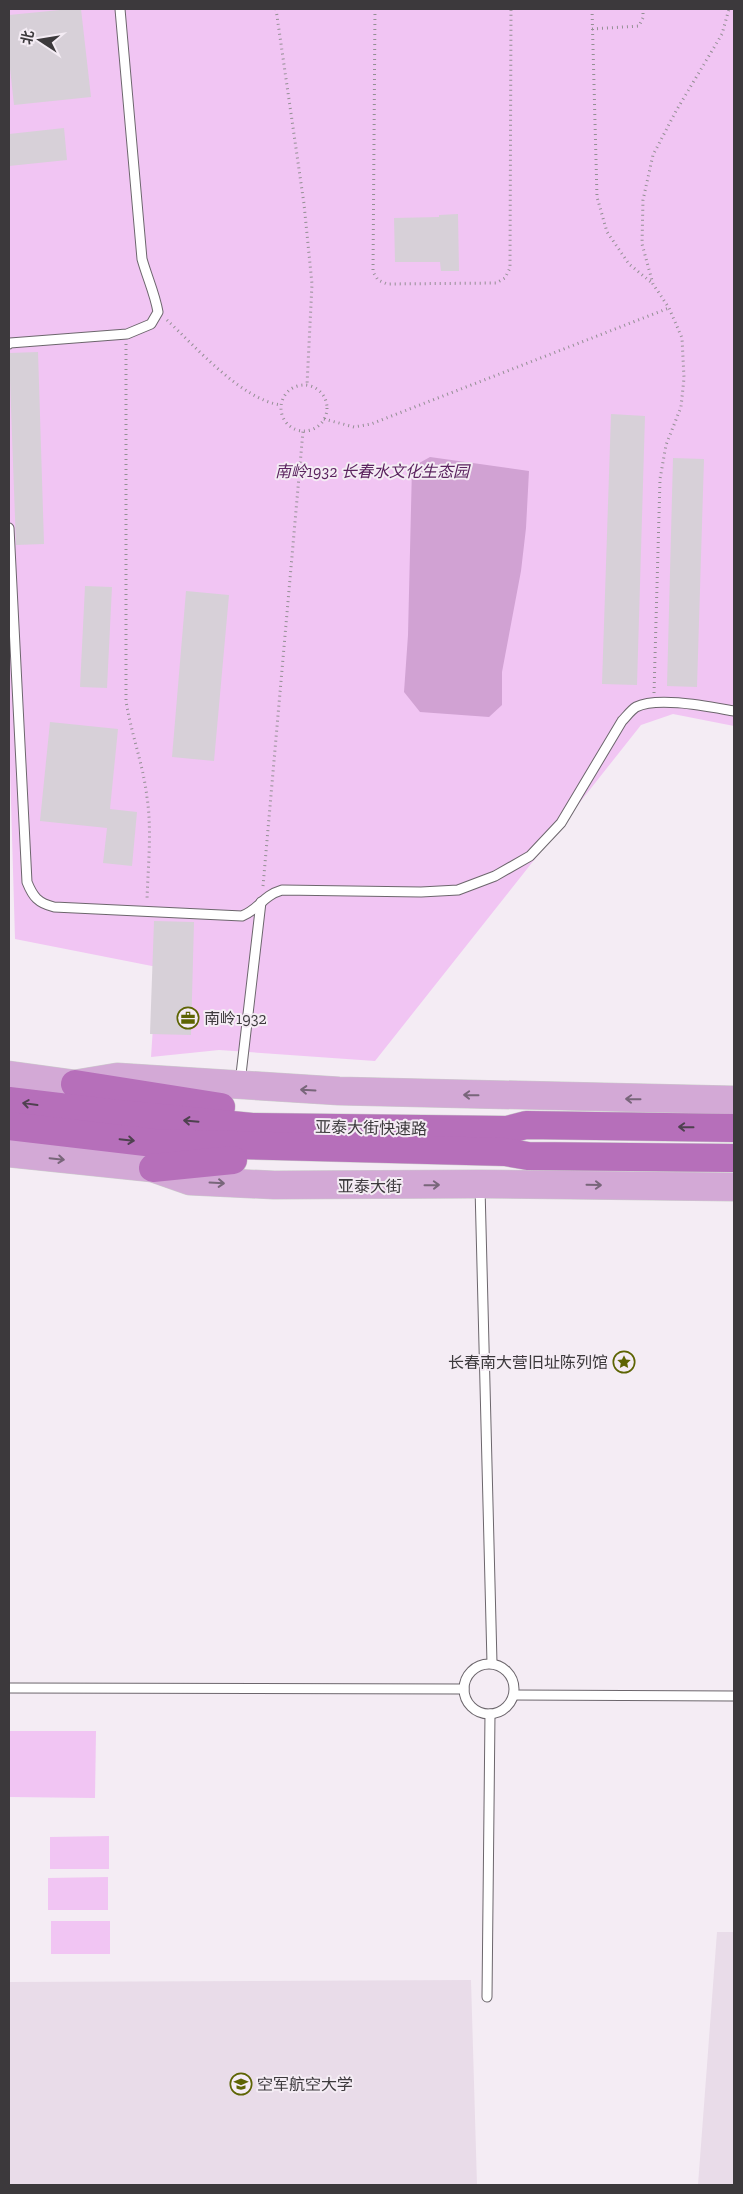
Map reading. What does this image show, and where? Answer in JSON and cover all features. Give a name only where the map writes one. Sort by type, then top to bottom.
[{"type":"highway","points":[[75,1084],[257,1112],[506,1117],[526,1125]]},
{"type":"highway","name":"亚泰大街快速路","points":[[9,1101],[110,1114],[252,1127],[507,1130],[526,1125],[734,1128]]},
{"type":"highway","name":"亚泰大街快速路","points":[[9,1126],[154,1142],[505,1152],[528,1156],[734,1158]]},
{"type":"highway","points":[[153,1168],[230,1160],[506,1166],[528,1156]]},
{"type":"main road","points":[[9,1076],[75,1084],[117,1077],[349,1092],[734,1100]]},
{"type":"main road","name":"亚泰大街","points":[[9,1154],[153,1168],[190,1181],[209,1182],[360,1186],[480,1184],[734,1187]]},
{"type":"lane","points":[[9,344],[10,342],[126,334],[151,324],[158,312],[156,298],[147,280],[142,259],[120,9]]},
{"type":"lane","points":[[9,528],[27,882],[32,894],[42,904],[54,907],[242,916],[252,912],[270,894],[282,890],[421,892],[458,890],[495,876],[530,856],[561,823],[622,721],[636,707],[653,703],[694,704],[734,711]]},
{"type":"lane","points":[[239,1086],[261,902]]},
{"type":"lane","points":[[480,1184],[492,1663]]},
{"type":"lane","points":[[492,1663],[506,1668],[512,1676],[515,1685],[514,1695],[508,1706],[500,1712],[490,1714],[474,1709],[468,1703],[464,1689],[470,1671],[479,1665],[492,1663]]},
{"type":"lane","points":[[9,1688],[464,1689]]},
{"type":"lane","points":[[514,1695],[734,1696]]},
{"type":"lane","points":[[486,1997],[490,1714]]},
{"type":"path","points":[[276,9],[304,204],[312,284],[307,385]]},
{"type":"path","points":[[374,9],[373,272],[378,280],[387,284],[496,283],[504,278],[510,268],[511,9]]},
{"type":"path","points":[[592,9],[597,197],[607,232],[629,264],[653,284],[669,308],[682,338],[684,378],[681,407],[666,445],[660,479],[653,703]]},
{"type":"path","points":[[592,29],[639,26],[643,18],[643,9]]},
{"type":"path","points":[[653,284],[642,244],[643,200],[653,156],[676,111],[722,34],[729,9]]},
{"type":"path","points":[[324,419],[354,427],[371,424],[669,308]]},
{"type":"path","points":[[158,312],[252,396],[272,404],[281,405]]},
{"type":"path","points":[[126,334],[126,700],[131,732],[142,764],[147,798],[150,831],[147,911]]},
{"type":"path","points":[[307,385],[320,391],[327,405],[324,419],[313,429],[303,431],[291,427],[285,422],[281,415],[281,405],[286,392],[293,387],[307,385]]},
{"type":"path","points":[[261,902],[303,431]]},
{"type":"shaded area","points":[[430,457],[529,471],[526,528],[521,571],[502,672],[502,705],[489,717],[420,712],[404,692],[408,635],[412,467]]},
{"type":"shaded area","points":[[717,1932],[734,1932],[734,2185],[698,2185]]},
{"type":"shaded area","name":"空军航空大学","points":[[471,1980],[477,2185],[9,2185],[9,1982]]},
{"type":"green space","name":"南岭1932 长春水文化生态园","points":[[9,9],[734,9],[734,726],[673,714],[641,725],[375,1061],[219,1050],[151,1057],[157,967],[15,939],[9,733]]},
{"type":"green space","points":[[9,1731],[96,1731],[95,1798],[9,1797]]},
{"type":"green space","points":[[109,1836],[109,1869],[50,1869],[50,1837]]},
{"type":"green space","points":[[108,1877],[108,1910],[48,1910],[48,1878]]},
{"type":"green space","points":[[51,1921],[110,1921],[110,1954],[51,1954]]},
{"type":"building","points":[[81,9],[91,97],[14,105],[9,59],[9,15]]},
{"type":"building","points":[[64,128],[67,160],[9,166],[9,134]]},
{"type":"building","points":[[458,214],[459,271],[441,271],[440,262],[395,262],[394,218],[439,217],[439,215]]},
{"type":"building","points":[[38,352],[44,544],[16,545],[9,353]]},
{"type":"building","points":[[611,414],[645,416],[637,685],[602,684]]},
{"type":"building","points":[[673,458],[704,459],[697,687],[667,686]]},
{"type":"building","points":[[85,586],[112,587],[107,688],[80,687]]},
{"type":"building","points":[[186,591],[229,595],[214,761],[172,757]]},
{"type":"building","points":[[50,722],[118,729],[110,809],[137,812],[132,866],[103,863],[107,828],[40,821]]},
{"type":"building","points":[[154,921],[194,922],[191,1035],[150,1034]]},
{"type":"place","name":"南岭1932","points":[[188,1018]]},
{"type":"place","name":"长春南大营旧址陈列馆","points":[[624,1362]]},
{"type":"place","name":"空军航空大学","points":[[241,2084]]}]
